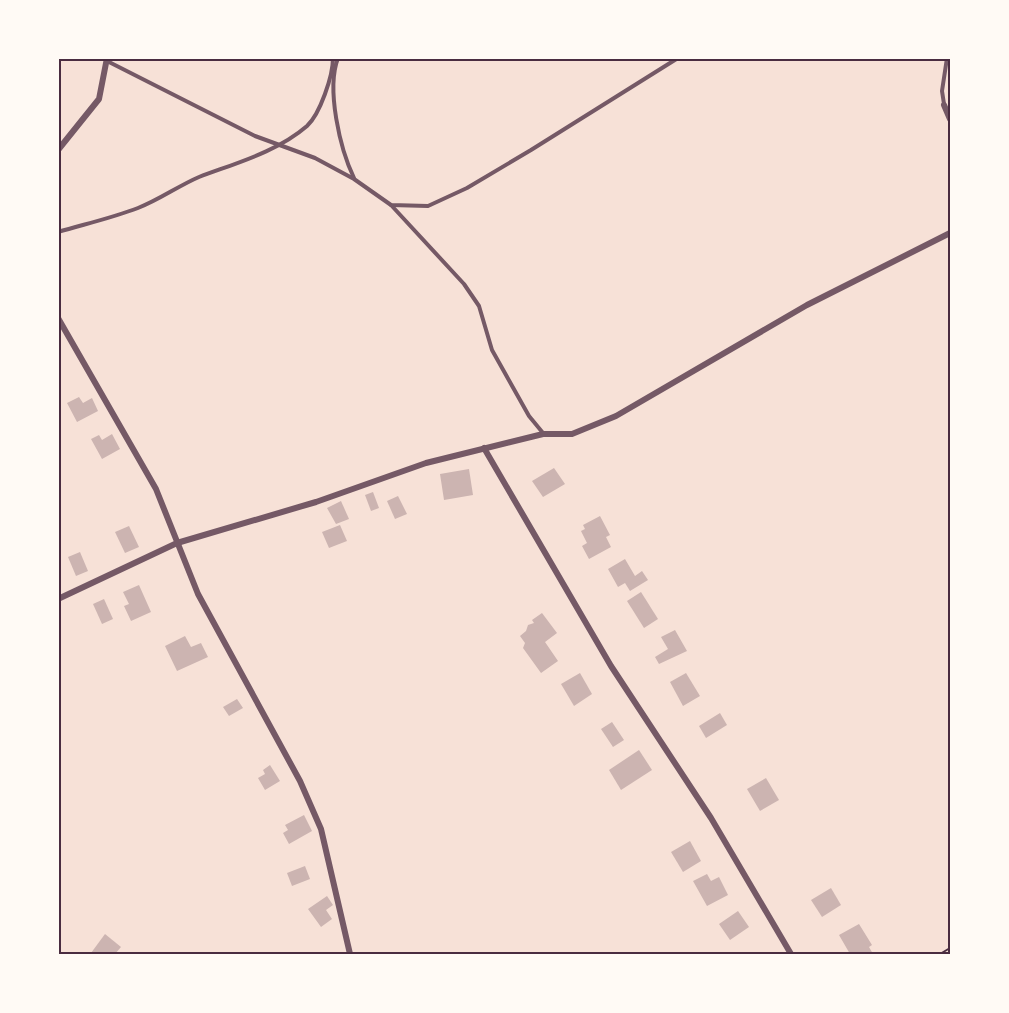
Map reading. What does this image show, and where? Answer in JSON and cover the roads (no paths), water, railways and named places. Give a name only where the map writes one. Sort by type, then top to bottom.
[{"type":"street","points":[[58,150],[99,99],[106,59]]},
{"type":"street","points":[[945,105],[951,119]]},
{"type":"street","points":[[58,599],[177,543],[316,502],[426,463],[543,434],[572,434],[616,417],[807,305],[951,233]]},
{"type":"street","points":[[58,318],[156,489],[198,594],[300,781],[321,829],[350,954]]},
{"type":"street","points":[[484,448],[611,666],[711,818],[791,954]]},
{"type":"lane","points":[[58,232],[138,207],[196,178],[250,159],[281,143],[309,124],[323,99],[335,58]]},
{"type":"lane","points":[[391,205],[428,206],[467,188],[678,58]]},
{"type":"lane","points":[[945,105],[942,91],[947,58]]},
{"type":"lane","points":[[106,59],[255,136],[281,143],[315,158],[354,179],[391,205],[464,284],[479,306],[492,350],[543,434]]},
{"type":"lane","points":[[333,70],[338,126],[344,159],[354,179]]}]
